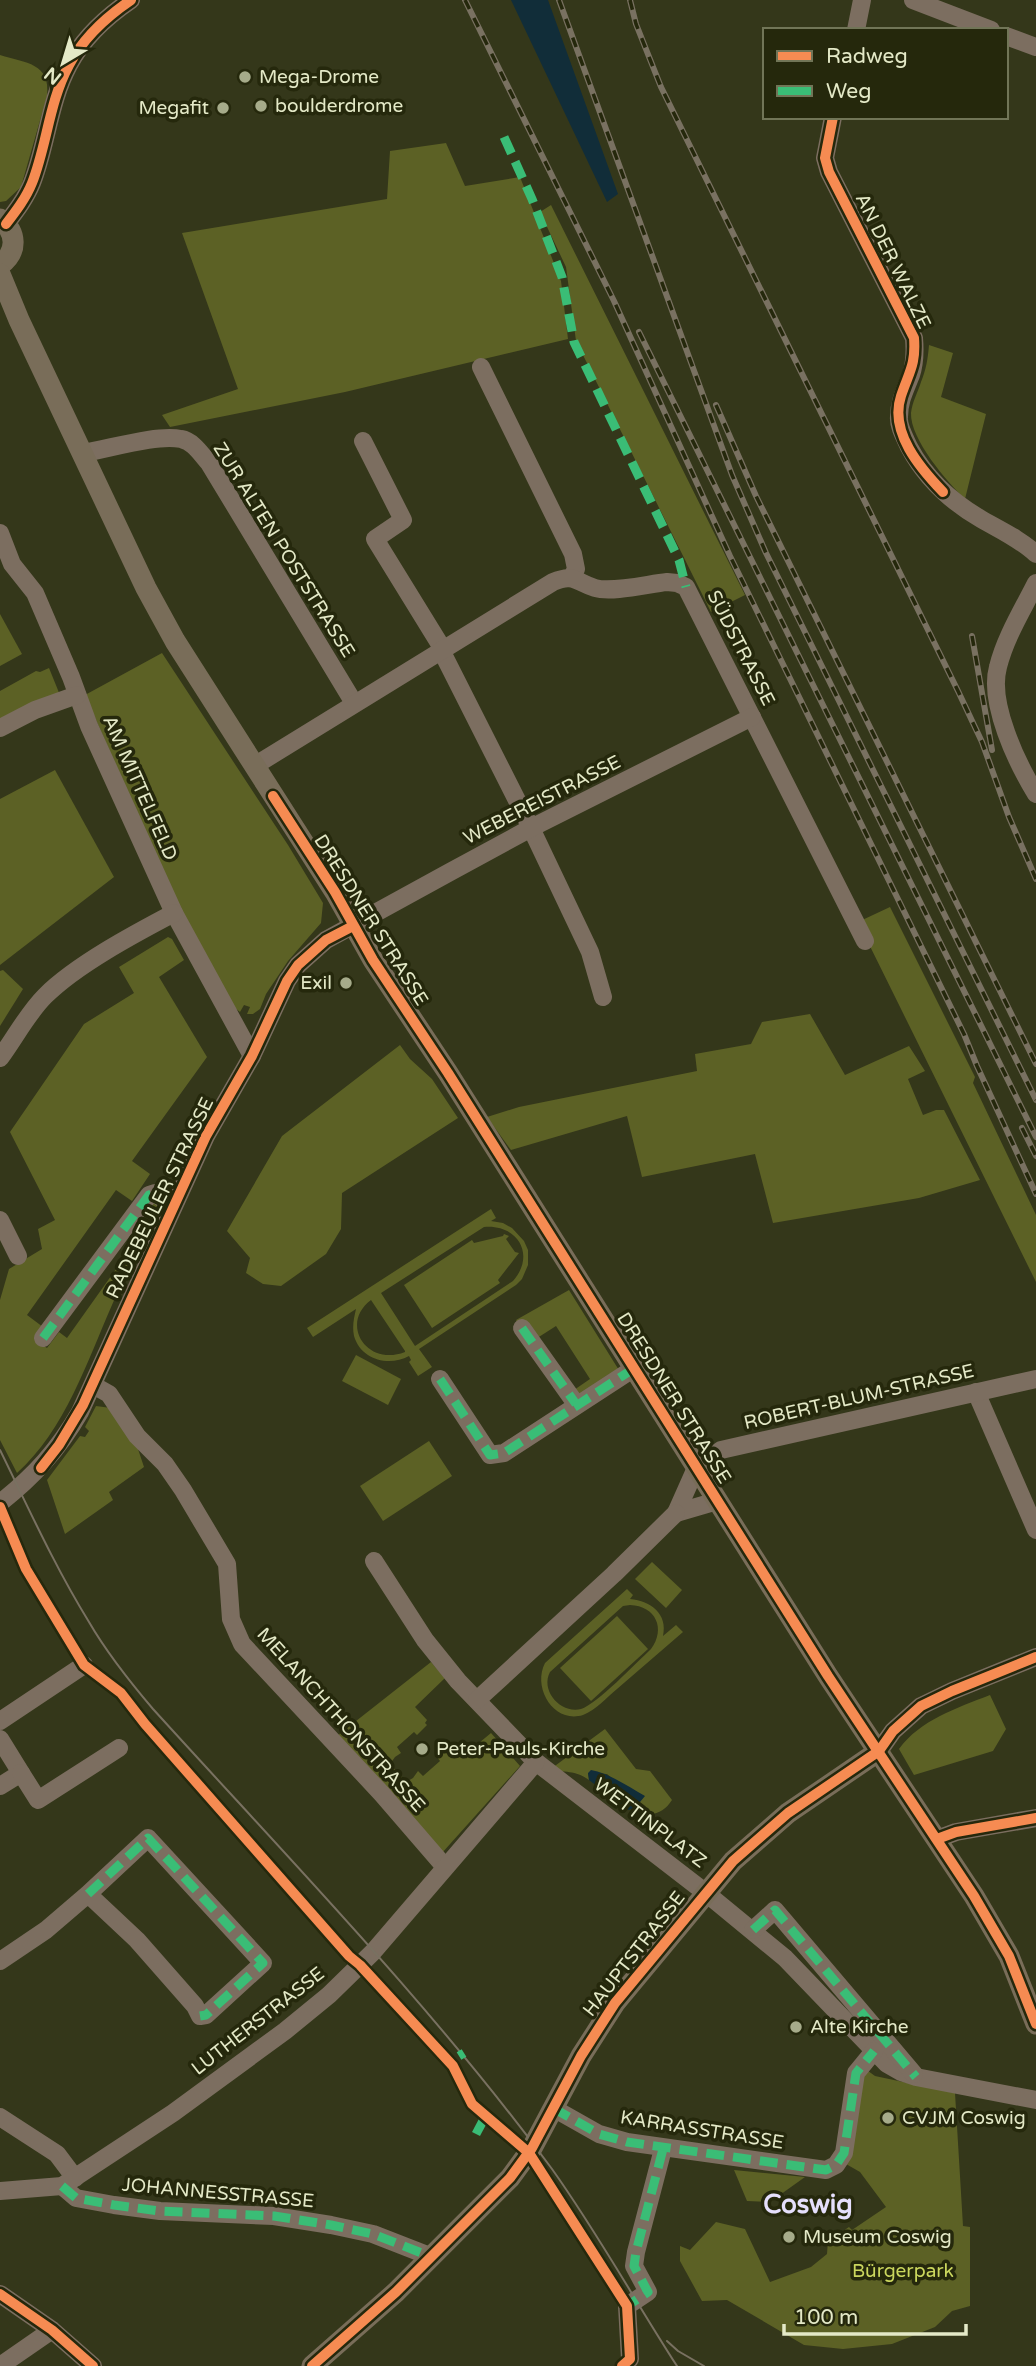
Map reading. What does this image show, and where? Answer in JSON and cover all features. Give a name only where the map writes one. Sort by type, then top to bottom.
[{"type":"main road","points":[[0,265],[10,256],[13,248],[13,239],[3,221]]},
{"type":"main road","name":"DRESDNER STRASSE","points":[[0,274],[146,588],[175,641],[335,892],[373,960],[636,1367],[696,1468],[828,1676],[937,1839],[1009,1955],[1036,2024]]},
{"type":"main road","name":"HAUPTSTRASSE","points":[[312,2366],[432,2257],[510,2178],[532,2148],[581,2056],[615,2003],[733,1861],[773,1826],[879,1751]]},
{"type":"street","points":[[3,221],[24,200],[32,182],[68,66],[89,35],[114,11],[131,0]]},
{"type":"street","points":[[856,28],[862,0]]},
{"type":"street","points":[[913,0],[985,28]]},
{"type":"street","points":[[1008,37],[1036,47]]},
{"type":"street","name":"AN DER WALZE","points":[[833,119],[825,158],[829,172],[914,338],[912,373],[900,398],[898,420],[907,443],[920,466],[943,492],[968,511],[1027,545],[1036,554]]},
{"type":"street","points":[[254,766],[553,582],[572,577],[576,569],[573,554],[481,367]]},
{"type":"street","name":"ZUR ALTEN POSTSTRASSE","points":[[83,453],[160,439],[182,439],[195,447],[209,463],[354,703]]},
{"type":"street","points":[[363,441],[403,520],[375,539],[443,651],[531,828],[590,952],[603,998]]},
{"type":"street","name":"AM MITTELFELD","points":[[0,533],[12,564],[34,593],[174,913],[252,1056]]},
{"type":"street","name":"SÜDSTRASSE","points":[[572,577],[603,590],[667,582],[686,587],[865,941]]},
{"type":"street","points":[[1036,583],[998,666],[995,686],[1011,743],[1036,794]]},
{"type":"street","points":[[0,728],[28,713],[77,695]]},
{"type":"street","name":"WEBEREISTRASSE","points":[[353,926],[531,828],[752,717]]},
{"type":"street","points":[[0,1058],[44,997],[62,980],[139,931],[174,913]]},
{"type":"street","name":"RADEBEULER STRASSE","points":[[0,1503],[30,1479],[59,1445],[77,1416],[206,1136],[252,1056],[287,981],[298,965],[327,940],[353,926]]},
{"type":"street","points":[[43,1338],[149,1195],[155,1193],[173,1207]]},
{"type":"street","points":[[0,1220],[18,1256]]},
{"type":"street","points":[[522,1328],[576,1404]]},
{"type":"street","points":[[440,1379],[490,1455],[504,1453],[636,1367]]},
{"type":"street","name":"ROBERT-BLUM-STRASSE","points":[[696,1468],[721,1450],[1036,1379]]},
{"type":"street","name":"MELANCHTHONSTRASSE","points":[[93,1385],[109,1394],[137,1436],[165,1464],[227,1564],[231,1619],[242,1644],[382,1794],[444,1867]]},
{"type":"street","points":[[976,1392],[1036,1530]]},
{"type":"street","points":[[477,1700],[676,1513],[696,1468]]},
{"type":"street","points":[[676,1513],[717,1501]]},
{"type":"street","name":"WETTINPLATZ","points":[[374,1561],[425,1640],[458,1681],[536,1762],[753,1930],[794,1967],[887,2064],[916,2077],[1036,2100]]},
{"type":"street","points":[[879,1751],[893,1731],[920,1706],[1036,1657]]},
{"type":"street","points":[[0,1721],[84,1665]]},
{"type":"street","points":[[0,1739],[38,1800],[119,1748]]},
{"type":"street","name":"LUTHERSTRASSE","points":[[69,2182],[173,2113],[285,2031],[329,1995],[373,1952],[536,1762]]},
{"type":"street","points":[[0,1786],[21,1773]]},
{"type":"street","points":[[937,1839],[957,1832],[1036,1818]]},
{"type":"street","points":[[0,1961],[46,1930],[148,1838],[263,1963],[206,2015],[200,2016],[195,2006],[137,1940],[88,1894]]},
{"type":"street","points":[[753,1930],[775,1910],[916,2077]]},
{"type":"street","name":"KARRASSTRASSE","points":[[553,2108],[599,2134],[627,2142],[826,2170],[836,2165],[844,2153],[856,2073],[874,2051]]},
{"type":"street","points":[[0,2117],[57,2154],[69,2182],[0,2191]]},
{"type":"street","points":[[633,2364],[627,2306],[648,2292],[634,2266],[663,2149]]},
{"type":"street","name":"JOHANNESSTRASSE","points":[[69,2182],[76,2198],[114,2206],[160,2211],[274,2216],[331,2225],[373,2234],[432,2257]]},
{"type":"street","points":[[0,2294],[52,2330],[93,2366]]},
{"type":"street","points":[[0,2366],[52,2330]]},
{"type":"green space","points":[[0,55],[35,66],[41,71],[47,85],[47,96],[21,187],[6,201],[0,202]]},
{"type":"green space","points":[[446,143],[465,186],[520,177],[561,281],[568,339],[345,392],[170,427],[162,415],[238,389],[182,233],[387,199],[390,151]]},
{"type":"green space","points":[[551,205],[745,595],[711,612],[576,341],[566,267],[540,212]]},
{"type":"green space","points":[[929,345],[953,353],[941,397],[986,414],[965,499],[931,459],[912,423],[911,413]]},
{"type":"green space","points":[[0,614],[22,654],[0,666]]},
{"type":"green space","points":[[162,653],[323,903],[321,923],[288,961],[266,994],[260,1009],[253,1014],[247,1014],[250,1007],[244,1005],[240,1012],[235,1008],[174,897],[85,695]]},
{"type":"green space","points":[[49,668],[62,700],[0,728],[0,691],[36,671]]},
{"type":"green space","points":[[55,770],[114,877],[0,965],[0,799]]},
{"type":"green space","points":[[890,907],[975,1077],[973,1083],[1036,1215],[1036,1282],[858,922]]},
{"type":"green space","points":[[168,937],[172,939],[184,960],[159,977],[207,1057],[132,1161],[150,1174],[132,1201],[116,1190],[27,1315],[43,1327],[34,1339],[47,1348],[59,1332],[67,1338],[153,1217],[145,1210],[155,1198],[162,1203],[62,1416],[34,1456],[17,1473],[0,1440],[0,1300],[9,1269],[42,1249],[38,1229],[55,1220],[10,1132],[84,1024],[134,993],[119,967]]},
{"type":"green space","points":[[3,970],[23,989],[0,1026],[0,971]]},
{"type":"green space","points":[[810,1014],[845,1075],[909,1046],[925,1071],[908,1079],[923,1115],[944,1110],[980,1180],[919,1198],[773,1223],[755,1154],[642,1177],[627,1116],[511,1150],[487,1117],[519,1107],[697,1071],[695,1054],[751,1044],[762,1022]]},
{"type":"green space","points":[[400,1045],[410,1059],[432,1079],[458,1118],[342,1193],[341,1229],[326,1254],[281,1286],[263,1284],[246,1273],[250,1258],[227,1231],[282,1136]]},
{"type":"green space","points":[[491,1209],[496,1218],[491,1221],[512,1228],[528,1250],[528,1265],[516,1285],[419,1349],[432,1367],[418,1376],[409,1362],[409,1356],[385,1361],[363,1351],[354,1336],[356,1309],[313,1337],[307,1328]],"holes":[[[484,1227],[496,1227],[506,1231],[520,1243],[523,1252],[520,1271],[513,1281],[415,1346],[381,1293]],[[371,1300],[405,1351],[405,1352],[379,1354],[362,1341],[357,1320]]]},
{"type":"green space","points":[[504,1234],[509,1236],[506,1239],[515,1252],[519,1253],[498,1280],[500,1283],[432,1328],[404,1285],[472,1240],[474,1243]]},
{"type":"green space","points":[[569,1290],[622,1375],[576,1404],[574,1390],[590,1379],[556,1326],[531,1342],[516,1320]]},
{"type":"green space","points":[[356,1355],[401,1379],[388,1405],[342,1381]]},
{"type":"green space","points":[[96,1406],[111,1408],[137,1446],[144,1467],[109,1492],[113,1500],[65,1534],[47,1480],[80,1436],[85,1437],[89,1431],[85,1427]]},
{"type":"green space","points":[[429,1441],[452,1476],[383,1521],[360,1486]]},
{"type":"green space","points":[[652,1562],[682,1590],[666,1608],[635,1579]]},
{"type":"green space","points":[[627,1589],[633,1595],[630,1599],[651,1606],[660,1615],[664,1628],[663,1636],[676,1625],[683,1632],[601,1703],[583,1715],[563,1714],[548,1702],[541,1683],[545,1663]],"holes":[[[623,1606],[639,1606],[652,1614],[658,1627],[658,1634],[651,1649],[588,1706],[574,1710],[554,1700],[548,1686],[550,1672]]]},
{"type":"green space","points":[[617,1616],[648,1649],[591,1701],[560,1668]]},
{"type":"green space","points":[[431,1662],[445,1678],[415,1707],[427,1720],[427,1725],[417,1735],[414,1732],[397,1747],[401,1753],[390,1764],[406,1782],[418,1771],[423,1776],[440,1761],[437,1757],[448,1748],[453,1748],[462,1757],[491,1733],[520,1766],[442,1853],[337,1736]]},
{"type":"green space","points":[[990,1695],[1006,1729],[993,1751],[914,1775],[899,1749],[908,1739],[940,1716]]},
{"type":"green space","points":[[605,1729],[636,1769],[650,1771],[672,1800],[660,1812],[650,1814],[635,1808],[644,1796],[607,1774],[588,1773],[589,1780],[574,1773],[548,1771]]},
{"type":"green space","name":"Bürgerpark","points":[[864,2068],[875,2076],[955,2093],[963,2226],[970,2227],[970,2306],[952,2311],[935,2327],[892,2344],[843,2349],[804,2345],[727,2300],[702,2301],[680,2261],[680,2246],[690,2250],[716,2222],[745,2229],[770,2282],[811,2267],[827,2254],[828,2241],[849,2227],[852,2230],[886,2207],[860,2172],[846,2164]]},
{"type":"green space","points":[[734,2170],[805,2177],[770,2202],[747,2201]]},
{"type":"water","points":[[511,0],[548,0],[618,194],[607,202]]},
{"type":"water","points":[[591,1770],[612,1777],[645,1796],[635,1808],[628,1810],[609,1790],[602,1790],[589,1780],[588,1773]]},
{"type":"tram line","points":[[0,1450],[65,1580],[96,1634],[119,1667],[153,1709],[409,1991],[506,2109],[569,2193],[677,2366]]},
{"type":"tram line","points":[[667,2341],[678,2351],[704,2366]]},
{"type":"railway","points":[[465,0],[614,301],[730,556],[964,1034],[1036,1194]]},
{"type":"railway","points":[[559,0],[732,475],[766,553],[1036,1100]]},
{"type":"railway","points":[[630,0],[636,24],[661,87],[982,742],[1009,817],[1036,879]]},
{"type":"railway","points":[[639,332],[1036,1137]]},
{"type":"railway","points":[[716,405],[756,496],[1036,1064]]},
{"type":"railway","points":[[972,636],[992,750]]},
{"type":"railway","points":[[1022,1128],[1036,1156]]},
{"type":"marked path","points":[[504,137],[532,199],[562,277],[574,342],[679,560],[686,587]]},
{"type":"marked path","points":[[43,1338],[149,1195],[155,1193],[173,1207]]},
{"type":"marked path","points":[[522,1328],[576,1404]]},
{"type":"marked path","points":[[440,1379],[490,1455],[504,1453],[636,1367]]},
{"type":"marked path","points":[[88,1894],[148,1838],[263,1963],[206,2015],[200,2016]]},
{"type":"marked path","points":[[753,1930],[775,1910],[916,2077]]},
{"type":"marked path","points":[[553,2108],[599,2134],[627,2142],[826,2170],[836,2165],[844,2153],[856,2073],[874,2051]]},
{"type":"marked path","points":[[459,2056],[464,2053]]},
{"type":"marked path","points":[[476,2134],[485,2117]]},
{"type":"marked path","points":[[628,2312],[627,2306],[648,2292],[634,2266],[663,2149]]},
{"type":"marked path","points":[[62,2186],[76,2198],[114,2205],[160,2211],[274,2216],[331,2225],[373,2234],[432,2257]]},
{"type":"cycle path","points":[[6,224],[32,183],[52,109],[69,65],[96,29],[131,0]]},
{"type":"cycle path","points":[[833,119],[825,158],[829,172],[914,338],[913,362],[898,409],[899,423],[916,461],[943,492]]},
{"type":"cycle path","points":[[273,796],[335,892],[373,960],[448,1073],[828,1676],[974,1896],[1009,1956],[1036,2024]]},
{"type":"cycle path","points":[[41,1468],[59,1445],[83,1405],[206,1136],[252,1056],[287,981],[298,965],[326,940],[353,926]]},
{"type":"cycle path","points":[[0,1507],[26,1569],[84,1665],[121,1693],[145,1724],[349,1956],[453,2066],[472,2104],[529,2153],[627,2306],[630,2359],[622,2366]]},
{"type":"cycle path","points":[[312,2366],[396,2292],[510,2178],[532,2148],[581,2056],[615,2003],[733,1861],[788,1813],[879,1751],[893,1731],[921,1706],[1036,1657]]},
{"type":"cycle path","points":[[937,1839],[956,1832],[1036,1818]]},
{"type":"cycle path","points":[[0,2294],[52,2330],[93,2366]]},
{"type":"place","name":"Mega-Drome","points":[[245,77]]},
{"type":"place","name":"boulderdrome","points":[[261,106]]},
{"type":"place","name":"Megafit","points":[[223,108]]},
{"type":"place","name":"Exil","points":[[346,983]]},
{"type":"place","name":"Peter-Pauls-Kirche","points":[[422,1749]]},
{"type":"place","name":"Alte Kirche","points":[[796,2027]]},
{"type":"place","name":"CVJM Coswig","points":[[888,2118]]},
{"type":"place","name":"Museum Coswig","points":[[789,2237]]},
{"type":"district","name":"Coswig","points":[[808,2204]]}]
